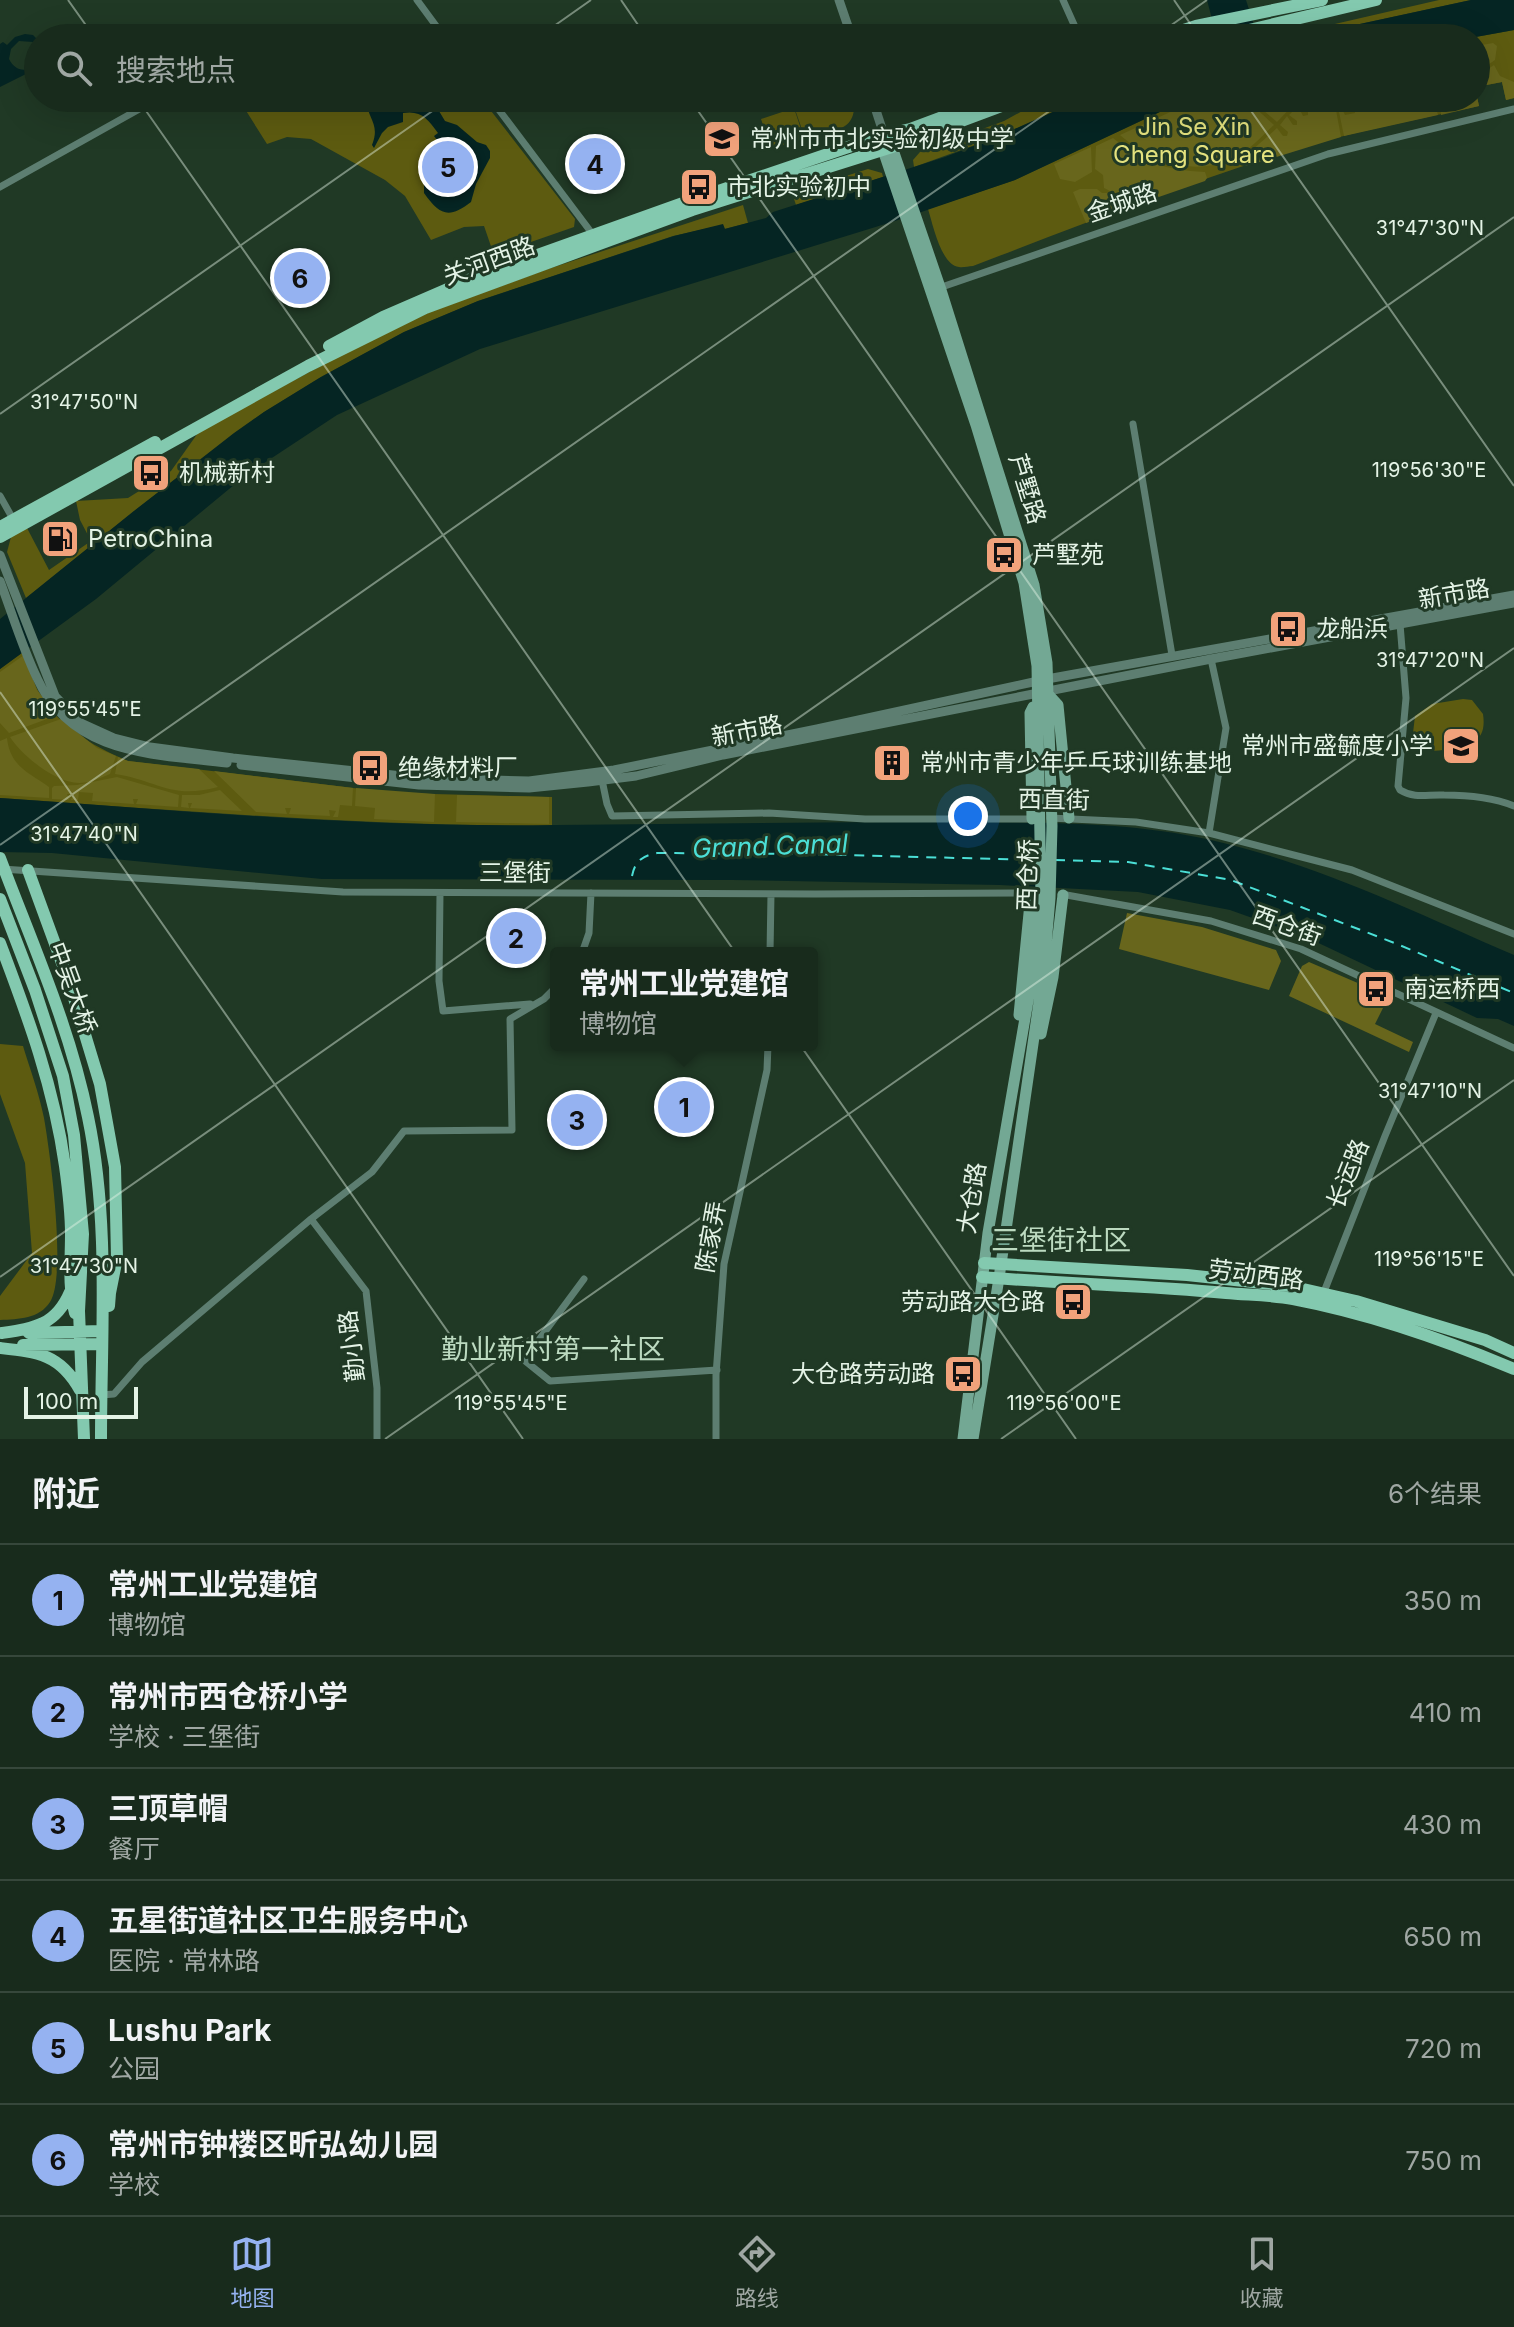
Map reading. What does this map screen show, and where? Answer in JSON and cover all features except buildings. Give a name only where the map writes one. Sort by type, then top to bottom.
[{"type":"main road","points":[[1204,24],[1268,8],[1322,0]]},
{"type":"main road","points":[[1280,24],[1376,0]]},
{"type":"main road","name":"关河西路","points":[[0,537],[374,332],[425,308],[597,240],[956,112]]},
{"type":"main road","name":"关河西路","points":[[0,527],[383,317],[473,278],[888,148],[985,112]]},
{"type":"main road","points":[[884,135],[888,148]]},
{"type":"main road","name":"芦墅路","points":[[888,148],[936,289],[1024,583],[1042,680],[1045,785]]},
{"type":"main road","points":[[1032,819],[1030,713],[1042,694],[1058,705],[1069,818]]},
{"type":"main road","name":"西仓桥","points":[[1039,967],[1050,898],[1052,826],[1045,785]]},
{"type":"main road","name":"中吴大桥","points":[[0,858],[67,1032],[81,1084],[100,1198],[101,1338]]},
{"type":"main road","points":[[28,870],[70,985],[100,1084],[115,1167],[117,1258],[109,1317],[101,1338],[101,1439]]},
{"type":"main road","points":[[1006,1125],[1031,893]]},
{"type":"main road","points":[[1021,1124],[1053,977],[1063,895]]},
{"type":"main road","name":"中吴大桥","points":[[0,899],[35,990],[63,1076],[74,1135],[83,1234]]},
{"type":"main road","points":[[0,943],[55,1101],[71,1230],[70,1294],[80,1339]]},
{"type":"main road","name":"大仓路","points":[[973,1439],[1021,1124],[1039,967]]},
{"type":"main road","name":"大仓路","points":[[963,1439],[983,1270],[1006,1125],[1039,967]]},
{"type":"main road","points":[[1,1340],[49,1321],[60,1312],[70,1294],[83,1234]]},
{"type":"main road","points":[[83,1234],[79,1311],[84,1439]]},
{"type":"main road","name":"劳动西路","points":[[983,1270],[1000,1271],[1024,1281],[1356,1301],[1485,1340],[1514,1353]]},
{"type":"main road","points":[[102,1271],[110,1293]]},
{"type":"main road","name":"劳动西路","points":[[1321,1300],[1477,1353],[1514,1369]]},
{"type":"main road","points":[[1,1340],[101,1338]]},
{"type":"main road","points":[[1,1340],[59,1362],[80,1389],[82,1403]]},
{"type":"street","points":[[417,0],[435,24]]},
{"type":"street","points":[[839,0],[847,24]]},
{"type":"street","points":[[1063,0],[1074,24]]},
{"type":"street","name":"金城路","points":[[936,289],[1328,154],[1514,109]]},
{"type":"street","points":[[0,187],[134,112]]},
{"type":"street","points":[[501,112],[597,240]]},
{"type":"street","points":[[877,112],[884,135]]},
{"type":"street","points":[[1133,424],[1172,655]]},
{"type":"street","points":[[0,496],[13,519]]},
{"type":"street","points":[[0,555],[30,650]]},
{"type":"street","points":[[0,581],[15,605]]},
{"type":"street","name":"新市路","points":[[30,650],[55,696],[70,713],[81,723],[114,738],[150,747],[233,758],[421,778],[529,781],[614,770],[1042,680],[1514,595]]},
{"type":"street","name":"新市路","points":[[30,650],[44,692],[66,720],[83,733],[133,752],[419,785],[529,788],[636,776],[723,755],[1514,603]]},
{"type":"street","points":[[1400,624],[1406,698],[1400,790],[1417,797],[1441,794],[1495,799],[1514,806]]},
{"type":"street","points":[[1209,833],[1226,728],[1211,659]]},
{"type":"street","name":"西直街","points":[[602,780],[612,816],[769,813],[865,819],[1069,818],[1136,822],[1209,833],[1352,870],[1514,934]]},
{"type":"street","name":"三堡街","points":[[0,868],[343,892],[1031,893]]},
{"type":"street","points":[[440,893],[439,981],[443,1011],[536,1004]]},
{"type":"street","points":[[584,947],[589,933],[591,893]]},
{"type":"street","name":"西仓街","points":[[1031,893],[1063,895],[1211,921],[1301,949],[1514,1048]]},
{"type":"street","points":[[770,947],[771,894]]},
{"type":"street","points":[[101,1395],[114,1394],[142,1362],[311,1219],[372,1172],[404,1131],[512,1130],[510,1019],[550,993]]},
{"type":"street","name":"长运路","points":[[1321,1300],[1436,1013]]},
{"type":"street","name":"陈家弄","points":[[716,1439],[724,1264],[767,1070],[768,1051]]},
{"type":"street","name":"勤小路","points":[[311,1219],[366,1291],[377,1388],[377,1439]]},
{"type":"street","points":[[584,1279],[524,1360],[550,1381],[717,1370]]},
{"type":"green space","points":[[1439,0],[1471,0],[1360,24],[1335,24]]},
{"type":"green space","points":[[1514,30],[1514,98],[1506,100],[1502,82],[1490,84],[1490,34]]},
{"type":"green space","points":[[1490,44],[1497,46],[1495,60],[1490,63]]},
{"type":"green space","points":[[1494,65],[1500,76],[1514,82],[1514,98],[1506,100],[1502,82],[1490,84],[1490,68]]},
{"type":"green space","points":[[247,112],[492,112],[575,219],[574,227],[494,255],[484,226],[464,227],[431,240],[405,196],[385,180],[311,139],[287,137],[267,144]]},
{"type":"green space","points":[[782,112],[795,112],[804,138],[771,149],[761,119]]},
{"type":"green space","points":[[796,112],[854,112],[844,126],[830,130],[813,128],[814,135],[805,138]]},
{"type":"green space","points":[[1020,112],[1053,112],[997,137],[914,167],[913,160],[920,152]]},
{"type":"green space","name":"Jin Se Xin Cheng Square","points":[[1160,112],[1451,112],[1289,151],[1169,192],[973,266],[953,265],[943,252],[928,209],[1015,180]]},
{"type":"green space","points":[[1170,112],[1260,112],[1274,125],[1241,154],[1206,166],[1175,164],[1160,159],[1120,135]]},
{"type":"green space","points":[[1265,112],[1287,112],[1277,122]]},
{"type":"green space","points":[[1292,112],[1308,115],[1308,112],[1336,112],[1341,137],[1243,165],[1243,158],[1277,128],[1283,136],[1287,136],[1288,132],[1280,125],[1287,116],[1293,125],[1297,125],[1297,121],[1289,115]]},
{"type":"green space","points":[[1339,112],[1345,115],[1437,112],[1438,115],[1344,136]]},
{"type":"green space","points":[[1113,138],[1146,159],[1167,167],[1205,172],[1207,178],[1127,208],[1117,196],[1104,188],[1103,175],[1095,169],[1096,146]]},
{"type":"green space","points":[[1091,147],[1092,172],[1075,182],[1060,179],[1054,164]]},
{"type":"green space","points":[[868,169],[882,173],[883,177],[796,205],[792,193]]},
{"type":"green space","points":[[1097,189],[1107,193],[1122,210],[1086,223],[1073,192]]},
{"type":"green space","points":[[743,205],[748,223],[673,236],[478,301],[404,332],[321,377],[264,412],[26,598],[7,552],[11,537],[27,528],[49,570],[91,541],[80,520],[76,501],[128,498],[171,471],[200,430],[430,312],[545,270]]},
{"type":"green space","points":[[23,652],[36,687],[53,712],[88,741],[128,761],[395,793],[552,797],[552,826],[345,821],[0,798],[0,669]]},
{"type":"green space","points":[[24,655],[37,690],[58,715],[9,733],[0,723],[0,672]]},
{"type":"green space","points":[[1472,700],[1483,714],[1480,736],[1465,746],[1437,751],[1421,745],[1413,733],[1415,716],[1432,704]]},
{"type":"green space","points":[[61,719],[97,748],[116,756],[110,774],[83,783],[70,782],[31,760],[10,737]]},
{"type":"green space","points":[[7,738],[17,763],[49,787],[49,798],[0,795],[0,741]]},
{"type":"green space","points":[[118,757],[128,761],[199,769],[218,787],[175,790],[115,774]]},
{"type":"green space","points":[[214,771],[353,788],[352,806],[340,805],[338,817],[333,817],[336,811],[329,810],[330,816],[289,814],[291,808],[285,808],[287,814],[256,812]]},
{"type":"green space","points":[[117,777],[179,795],[178,807],[136,804],[138,799],[133,799],[134,804],[92,801],[93,793],[79,792],[78,800],[71,800],[73,794],[67,794],[69,800],[52,799],[54,786]]},
{"type":"green space","points":[[356,788],[435,794],[434,822],[374,819],[375,808],[355,806]]},
{"type":"green space","points":[[220,790],[242,811],[190,808],[192,803],[188,803],[189,808],[181,807],[182,795]]},
{"type":"green space","points":[[457,795],[549,797],[549,824],[456,822]]},
{"type":"green space","points":[[1127,913],[1202,927],[1276,950],[1281,961],[1269,990],[1119,949]]},
{"type":"green space","points":[[1309,962],[1360,984],[1387,1000],[1375,1024],[1413,1042],[1409,1052],[1289,996],[1302,966]]},
{"type":"green space","points":[[0,1044],[23,1046],[37,1090],[50,1157],[56,1213],[57,1267],[55,1288],[45,1308],[34,1315],[0,1320],[0,1296],[32,1253],[25,1163],[0,1094]]},
{"type":"water","points":[[1207,0],[1246,0],[1254,24],[1213,24]]},
{"type":"water","points":[[1471,0],[1514,0],[1514,30],[1490,34],[1490,24],[1360,24]]},
{"type":"water","points":[[24,34],[24,41],[19,41],[11,49],[9,59],[15,67],[24,70],[24,75],[0,87],[0,44],[3,42],[7,45],[15,37]]},
{"type":"water","points":[[369,112],[440,112],[445,121],[457,125],[477,142],[486,145],[490,158],[476,184],[471,202],[456,211],[444,212],[434,206],[424,193],[424,182],[436,178],[446,152],[434,136],[438,133],[424,117],[403,113],[403,122],[388,127],[374,148],[374,126]]},
{"type":"water","points":[[1053,112],[1160,112],[1015,180],[895,221],[480,349],[337,415],[246,475],[96,599],[0,669],[0,619],[234,433],[321,377],[404,332],[478,301],[674,236],[723,224],[725,229],[766,218],[773,212],[945,157]]},
{"type":"water","name":"Grand Canal","points":[[0,798],[278,818],[416,824],[1009,822],[1111,826],[1178,834],[1289,862],[1403,906],[1514,955],[1514,1026],[1498,1019],[1477,1018],[1308,938],[1230,910],[1138,892],[1000,885],[732,880],[322,879],[52,853],[0,852]]},
{"type":"ferry route","points":[[632,876],[640,860],[657,853],[1036,860]]},
{"type":"ferry route","points":[[1055,860],[1128,862],[1231,880],[1514,993]]},
{"type":"place","name":"常州市市北实验初级中学","points":[[722,139]]},
{"type":"place","name":"五星街道社区卫生服务中心","points":[[595,164]]},
{"type":"place","name":"Lushu Park","points":[[448,167]]},
{"type":"place","name":"市北实验初中","points":[[699,187]]},
{"type":"place","name":"常州市钟楼区昕弘幼儿园","points":[[300,278]]},
{"type":"place","name":"机械新村","points":[[151,473]]},
{"type":"place","name":"PetroChina","points":[[60,539]]},
{"type":"place","name":"芦墅苑","points":[[1004,555]]},
{"type":"place","name":"龙船浜","points":[[1288,629]]},
{"type":"place","name":"常州市盛毓度小学","points":[[1461,746]]},
{"type":"place","name":"常州市青少年乒乓球训练基地","points":[[892,763]]},
{"type":"place","name":"绝缘材料厂","points":[[370,768]]},
{"type":"place","name":"常州市西仓桥小学","points":[[516,938]]},
{"type":"place","name":"南运桥西","points":[[1376,989]]},
{"type":"place","name":"常州工业党建馆","points":[[684,1107]]},
{"type":"place","name":"三顶草帽","points":[[577,1120]]},
{"type":"place","name":"劳动路大仓路","points":[[1073,1302]]},
{"type":"place","name":"大仓路劳动路","points":[[963,1374]]},
{"type":"district","name":"三堡街社区","points":[[1061,1240]]},
{"type":"district","name":"勤业新村第一社区","points":[[553,1349]]}]
